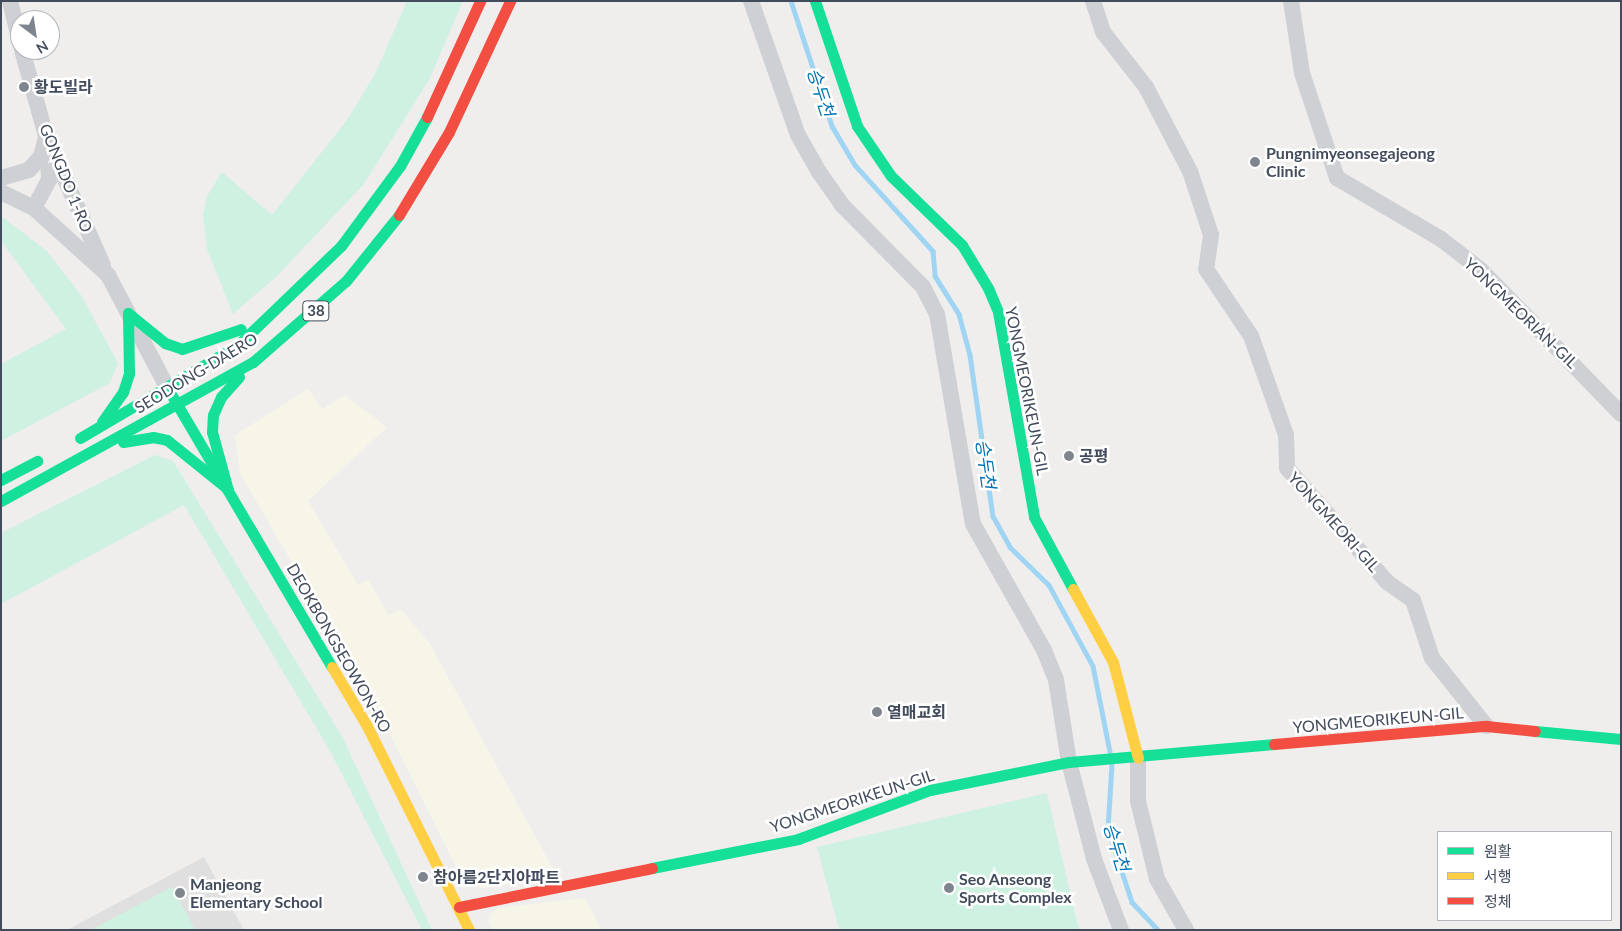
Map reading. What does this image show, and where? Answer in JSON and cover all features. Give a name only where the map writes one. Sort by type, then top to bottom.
[{"type":"main road","name":"SEODONG-DAERO","points":[[66,446],[168,389],[238,345],[341,246],[400,166],[444,87],[480,1]]},
{"type":"main road","name":"SEODONG-DAERO","points":[[1,502],[178,406],[253,362],[307,320],[390,230],[484,64],[510,1]]},
{"type":"main road","name":"YONGMEORIKEUN-GIL","points":[[815,1],[857,126],[892,176],[962,245],[988,288],[998,312],[1034,516],[1113,662],[1130,758]]},
{"type":"main road","points":[[128,313],[165,343],[182,348],[267,318]]},
{"type":"main road","points":[[98,428],[123,392],[130,373],[128,313]]},
{"type":"main road","points":[[228,490],[212,432],[213,414],[221,397],[253,362]]},
{"type":"main road","name":"DEOKBONGSEOWON-RO","points":[[168,389],[367,726],[469,930]]},
{"type":"main road","points":[[105,445],[153,437],[167,440],[185,450],[228,490]]},
{"type":"main road","points":[[1,480],[50,454]]},
{"type":"main road","name":"YONGMEORIKEUN-GIL","points":[[459,907],[798,839],[930,790],[1074,761],[1130,758],[1486,726],[1621,739]]},
{"type":"street","points":[[751,1],[798,135],[815,165],[841,204],[923,286],[937,314],[973,524],[1044,650],[1056,680],[1094,859],[1120,930]]},
{"type":"street","name":"YONGMEORI-GIL","points":[[1093,1],[1103,32],[1146,87],[1190,170],[1211,235],[1206,269],[1251,336],[1286,435],[1287,468],[1387,582],[1413,600],[1432,658],[1486,726]]},
{"type":"street","name":"YONGMEORIAN-GIL","points":[[1291,1],[1302,73],[1337,178],[1441,239],[1481,270],[1621,414]]},
{"type":"street","name":"GONGDO 1-RO","points":[[25,60],[46,136],[108,275],[168,389]]},
{"type":"street","points":[[1,178],[29,170],[41,156],[46,136]]},
{"type":"street","points":[[34,208],[48,180],[46,136]]},
{"type":"street","points":[[1,192],[34,208],[108,275]]},
{"type":"street","points":[[1130,758],[1138,801],[1157,878],[1186,930]]},
{"type":"shaded area","points":[[308,389],[322,409],[345,395],[387,427],[308,501],[358,585],[368,579],[388,615],[401,609],[430,644],[557,876],[482,888],[463,881],[380,714],[240,473],[235,435]]},
{"type":"shaded area","name":"Manjeong Elementary School","points":[[204,857],[244,930],[67,930]]},
{"type":"shaded area","points":[[585,898],[602,930],[492,930],[489,922],[490,914],[498,908]]},
{"type":"green space","points":[[407,1],[463,1],[430,78],[364,184],[277,276],[233,314],[207,249],[203,215],[207,196],[222,172],[272,215],[347,120],[375,74]]},
{"type":"green space","points":[[1,216],[47,251],[81,295],[118,363],[110,383],[1,441],[1,364],[66,329],[1,241]]},
{"type":"green space","points":[[155,455],[173,461],[343,738],[432,930],[422,930],[330,751],[184,505],[1,604],[1,533]]},
{"type":"green space","name":"Seo Anseong Sports Complex","points":[[1047,793],[1079,930],[839,930],[817,847]]},
{"type":"green space","points":[[172,887],[195,930],[91,930]]},
{"type":"waterway","name":"승두천","points":[[791,1],[832,126],[855,165],[933,251],[935,276],[959,314],[970,355],[993,516],[1010,547],[1049,585],[1093,666],[1110,752]]},
{"type":"waterway","name":"승두천","points":[[1112,765],[1108,829],[1132,902],[1158,930]]},
{"type":"traffic: fast","points":[[815,1],[857,126],[891,176],[962,245],[988,288],[998,312],[1034,517],[1073,589]]},
{"type":"traffic: fast","points":[[80,438],[238,345],[341,246],[400,166],[427,117]]},
{"type":"traffic: fast","points":[[1,501],[253,362],[346,281],[399,215]]},
{"type":"traffic: fast","points":[[128,313],[165,343],[182,349],[241,329]]},
{"type":"traffic: fast","points":[[102,422],[123,392],[129,373],[128,313]]},
{"type":"traffic: fast","points":[[228,490],[212,432],[213,415],[221,397],[239,377]]},
{"type":"traffic: fast","points":[[168,389],[332,667]]},
{"type":"traffic: fast","points":[[123,442],[153,437],[167,440],[228,489]]},
{"type":"traffic: fast","points":[[1,480],[37,461]]},
{"type":"traffic: fast","points":[[1535,731],[1621,739]]},
{"type":"traffic: fast","points":[[652,868],[798,839],[930,790],[1069,762],[1274,744]]},
{"type":"traffic: slow","points":[[1073,589],[1113,662],[1138,758]]},
{"type":"traffic: slow","points":[[332,667],[367,726],[469,930]]},
{"type":"traffic: jam","points":[[427,117],[480,1]]},
{"type":"traffic: jam","points":[[399,215],[449,132],[510,1]]},
{"type":"traffic: jam","points":[[1274,744],[1486,726],[1535,731]]},
{"type":"traffic: jam","points":[[459,907],[652,868]]},
{"type":"place","name":"황도빌라","points":[[24,87]]},
{"type":"place","name":"Pungnimyeonsegajeong Clinic","points":[[1255,162]]},
{"type":"place","name":"공평","points":[[1069,456]]},
{"type":"place","name":"열매교회","points":[[877,712]]},
{"type":"place","name":"참아름2단지아파트","points":[[423,877]]},
{"type":"place","name":"Seo Anseong Sports Complex","points":[[949,888]]},
{"type":"place","name":"Manjeong Elementary School","points":[[180,893]]}]
